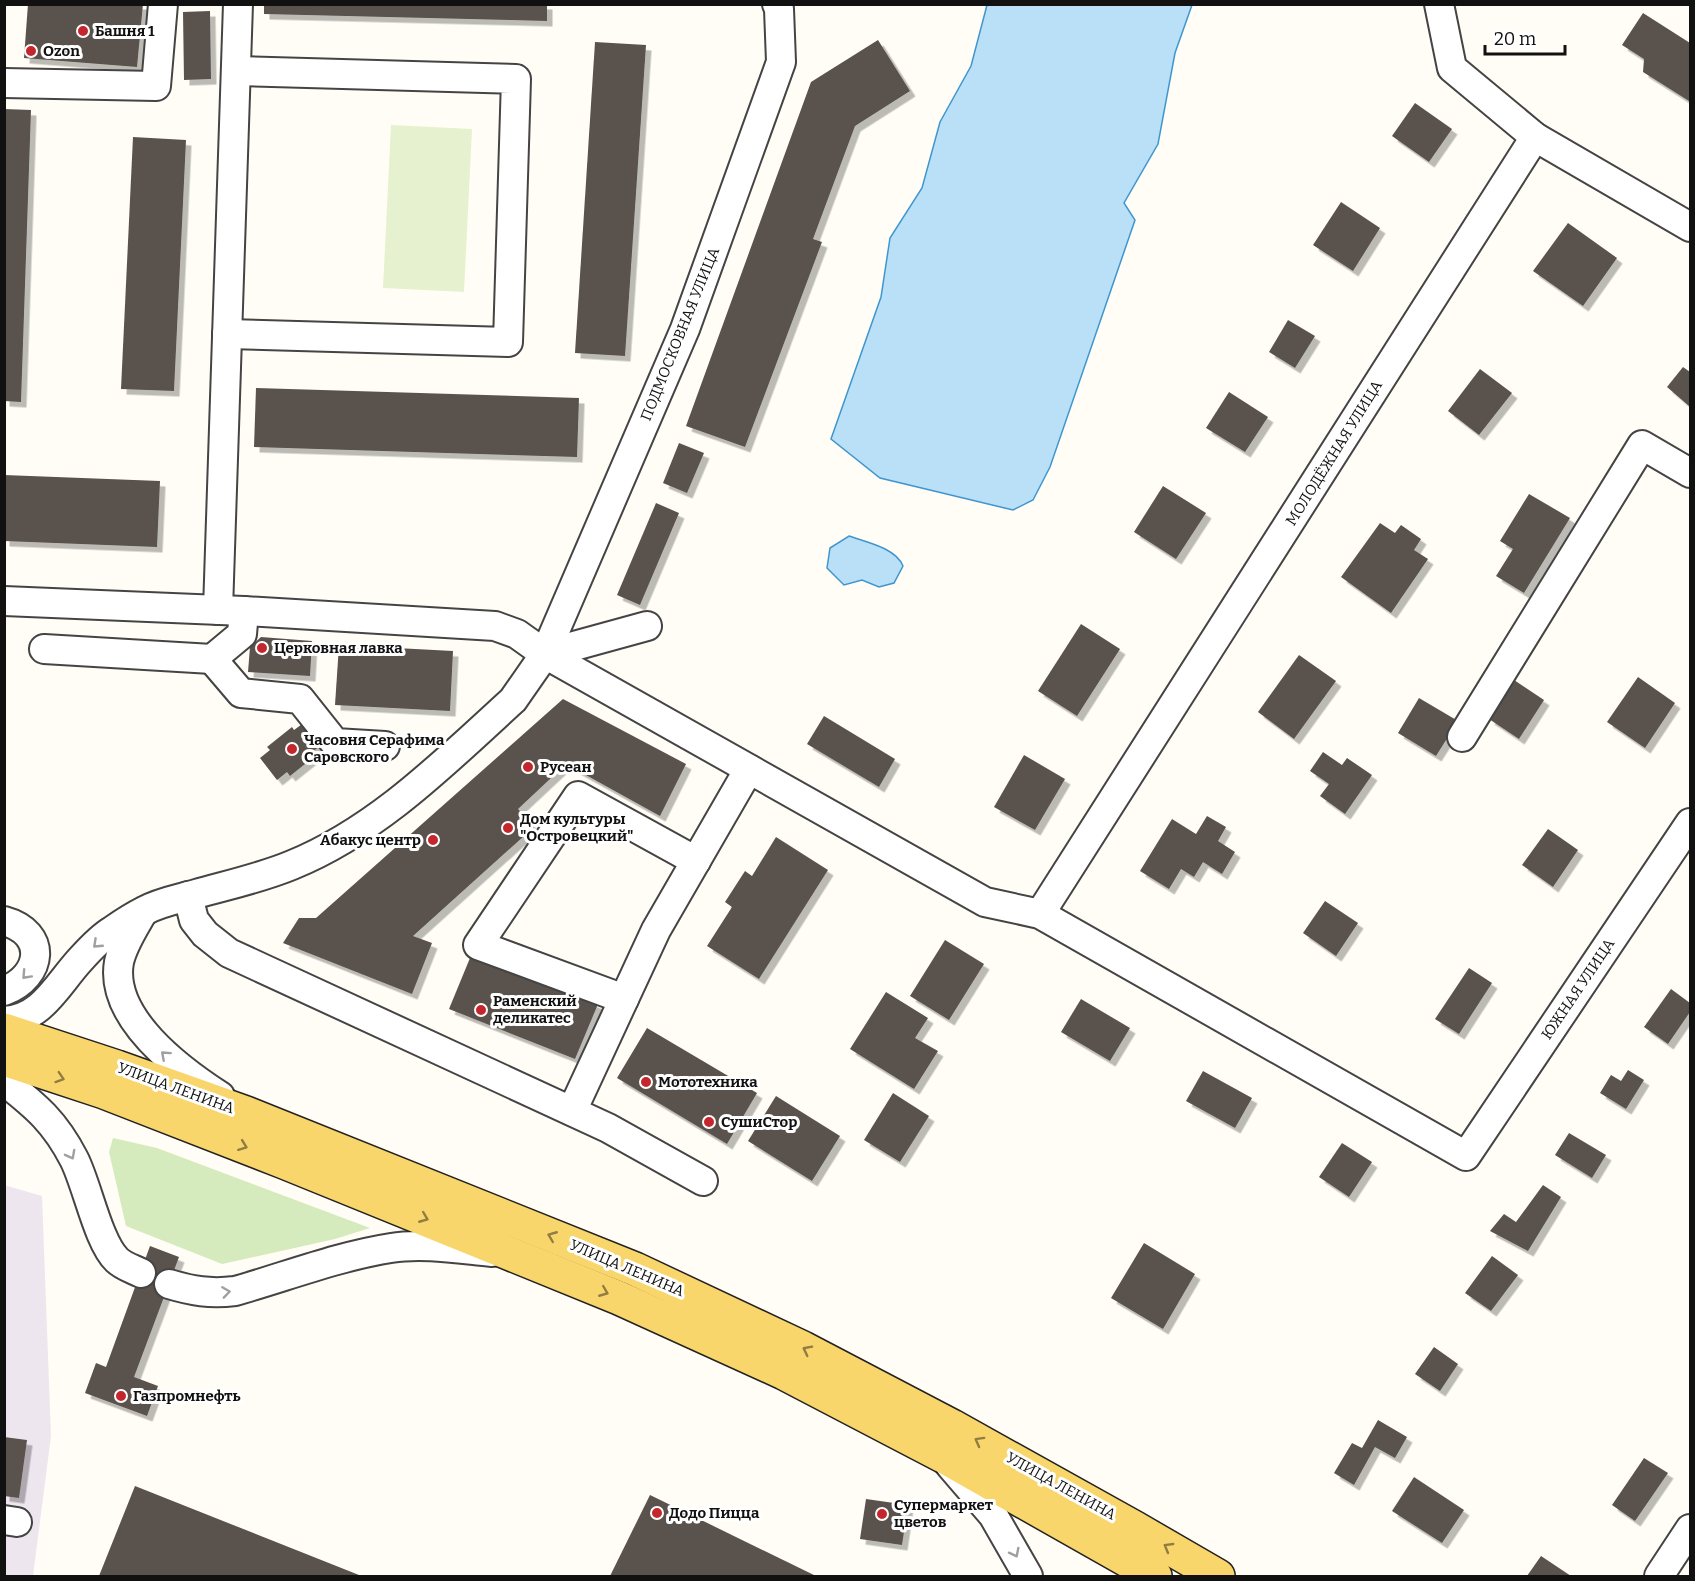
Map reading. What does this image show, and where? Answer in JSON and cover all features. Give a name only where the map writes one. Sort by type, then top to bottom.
[{"type":"main road","name":"УЛИЦА ЛЕНИНА","points":[[4,1030],[246,1113],[635,1269],[803,1348],[952,1426],[1218,1576]]},
{"type":"main road","name":"УЛИЦА ЛЕНИНА","points":[[4,1059],[136,1104],[619,1298],[784,1373],[943,1456],[1155,1576]]},
{"type":"street","points":[[4,83],[156,86],[164,4]]},
{"type":"street","points":[[44,649],[212,659],[242,634],[231,610],[227,334],[238,4]]},
{"type":"street","name":"ПОДМОСКОВНАЯ УЛИЦА","points":[[4,1021],[33,1013],[54,994],[80,961],[111,931],[144,910],[291,866],[330,848],[367,824],[430,775],[513,700],[545,654],[685,329],[781,62],[777,4]]},
{"type":"street","points":[[1439,4],[1452,68],[1535,137],[1690,227]]},
{"type":"street","points":[[227,334],[508,342],[516,79],[236,71]]},
{"type":"street","name":"МОЛОДЁЖНАЯ УЛИЦА","points":[[1040,914],[1535,137]]},
{"type":"street","points":[[1462,737],[1642,446],[1690,473]]},
{"type":"street","points":[[4,601],[231,610],[495,626],[517,634],[545,654],[985,902],[1040,914]]},
{"type":"street","points":[[545,654],[647,626]]},
{"type":"street","points":[[212,659],[241,693],[300,699],[335,743],[385,746]]},
{"type":"street","points":[[572,1111],[656,930],[749,769]]},
{"type":"street","points":[[624,999],[478,945],[578,796],[696,861]]},
{"type":"street","name":"ЮЖНАЯ УЛИЦА","points":[[1040,914],[1466,1156],[1690,823]]},
{"type":"street","points":[[188,896],[194,920],[206,934],[229,953],[608,1128],[703,1181]]},
{"type":"street","points":[[144,910],[127,939],[119,960],[118,975],[125,1003],[137,1025],[161,1052],[195,1081],[246,1113]]},
{"type":"street","points":[[4,921],[18,925],[26,931],[35,949],[32,969],[26,977],[4,991]]},
{"type":"street","points":[[4,1081],[40,1110],[56,1130],[74,1160],[107,1248],[117,1261],[141,1273]]},
{"type":"street","points":[[169,1284],[214,1294],[235,1291],[392,1248],[429,1247],[510,1253]]},
{"type":"street","points":[[943,1456],[993,1515],[1028,1576]]},
{"type":"street","points":[[1659,1576],[1690,1530]]},
{"type":"shaded area","points":[[4,1185],[42,1196],[51,1436],[33,1576],[5,1576]]},
{"type":"green space","points":[[391,125],[472,129],[464,292],[383,288]]},
{"type":"green space","points":[[113,1138],[157,1148],[370,1228],[335,1239],[222,1264],[126,1226],[109,1152]]},
{"type":"water","points":[[987,5],[1192,5],[1175,53],[1158,144],[1124,203],[1135,220],[1050,467],[1033,500],[1013,510],[880,478],[831,439],[881,297],[890,238],[922,188],[940,122],[971,66]]},
{"type":"water","points":[[849,536],[880,546],[899,560],[903,566],[894,583],[879,587],[862,580],[844,585],[827,568],[830,548]]},
{"type":"building","name":"Башня 1","points":[[28,4],[143,4],[137,67],[24,58]]},
{"type":"building","points":[[264,4],[547,4],[547,21],[264,14]]},
{"type":"building","points":[[210,11],[211,79],[184,80],[183,12]]},
{"type":"building","points":[[1643,13],[1690,43],[1689,101],[1643,72],[1644,59],[1622,45]]},
{"type":"building","points":[[878,40],[910,91],[855,126],[813,239],[822,242],[745,447],[686,426],[811,82]]},
{"type":"building","points":[[595,42],[646,45],[625,356],[575,353]]},
{"type":"building","points":[[1415,103],[1452,129],[1429,162],[1392,136]]},
{"type":"building","points":[[4,109],[31,110],[21,402],[4,401]]},
{"type":"building","points":[[133,137],[186,140],[174,391],[121,389]]},
{"type":"building","points":[[1341,202],[1380,228],[1353,271],[1313,245]]},
{"type":"building","points":[[1568,223],[1617,258],[1583,306],[1533,271]]},
{"type":"building","points":[[1288,320],[1315,336],[1295,368],[1269,352]]},
{"type":"building","points":[[1683,367],[1690,372],[1689,406],[1667,387]]},
{"type":"building","points":[[1480,369],[1512,393],[1479,435],[1448,411]]},
{"type":"building","points":[[256,388],[579,398],[577,457],[254,447]]},
{"type":"building","points":[[1229,392],[1268,417],[1245,452],[1206,428]]},
{"type":"building","points":[[679,443],[704,453],[687,493],[663,483]]},
{"type":"building","points":[[4,475],[160,481],[157,547],[4,541]]},
{"type":"building","points":[[1163,486],[1206,513],[1176,559],[1134,532]]},
{"type":"building","points":[[1529,494],[1570,518],[1524,593],[1496,576],[1513,549],[1500,541]]},
{"type":"building","points":[[656,503],[679,513],[640,605],[617,595]]},
{"type":"building","points":[[1380,523],[1395,533],[1401,525],[1421,539],[1414,550],[1428,559],[1391,613],[1341,577]]},
{"type":"building","points":[[1081,624],[1120,649],[1077,716],[1038,691]]},
{"type":"building","points":[[261,637],[312,641],[310,676],[248,672],[250,647]]},
{"type":"building","points":[[339,645],[453,651],[450,711],[335,705]]},
{"type":"building","points":[[1299,655],[1336,681],[1294,739],[1258,712]]},
{"type":"building","points":[[1638,677],[1675,703],[1645,748],[1607,722]]},
{"type":"building","points":[[1514,680],[1544,700],[1519,739],[1489,719]]},
{"type":"building","points":[[1419,698],[1458,721],[1436,756],[1398,733]]},
{"type":"building","points":[[563,699],[686,764],[660,816],[566,764],[518,809],[534,827],[413,936],[432,943],[412,994],[283,943],[299,918],[316,918]]},
{"type":"building","points":[[824,716],[895,759],[879,787],[807,744]]},
{"type":"building","name":"Часовня Серафима Саровского","points":[[309,719],[327,741],[312,752],[315,756],[290,776],[287,772],[277,780],[260,758],[270,750],[267,747],[292,727],[294,730]]},
{"type":"building","points":[[1323,752],[1342,765],[1347,758],[1372,775],[1345,814],[1320,796],[1329,784],[1310,771]]},
{"type":"building","points":[[1024,755],[1065,779],[1035,830],[994,807]]},
{"type":"building","points":[[1207,816],[1226,827],[1218,841],[1235,852],[1222,874],[1203,862],[1194,877],[1181,869],[1169,889],[1140,871],[1172,819],[1196,834]]},
{"type":"building","points":[[1548,829],[1578,850],[1553,887],[1522,865]]},
{"type":"building","points":[[776,837],[828,870],[759,979],[707,946],[732,907],[725,902],[745,871],[752,876]]},
{"type":"building","points":[[1325,901],[1358,923],[1336,956],[1303,933]]},
{"type":"building","points":[[945,940],[984,964],[949,1020],[910,996]]},
{"type":"building","points":[[470,958],[598,1004],[575,1059],[449,1009]]},
{"type":"building","points":[[1469,968],[1492,983],[1459,1034],[1435,1019]]},
{"type":"building","points":[[1671,989],[1690,1003],[1690,1012],[1668,1044],[1644,1027]]},
{"type":"building","points":[[886,992],[928,1018],[915,1038],[938,1051],[914,1089],[850,1049]]},
{"type":"building","points":[[1081,999],[1130,1028],[1110,1061],[1061,1032]]},
{"type":"building","points":[[647,1028],[757,1093],[727,1144],[617,1078]]},
{"type":"building","points":[[1628,1070],[1644,1080],[1626,1109],[1600,1093],[1611,1075],[1621,1081]]},
{"type":"building","points":[[1203,1071],[1252,1098],[1235,1128],[1186,1101]]},
{"type":"building","points":[[893,1093],[929,1116],[900,1162],[864,1140]]},
{"type":"building","points":[[776,1096],[840,1136],[812,1181],[748,1141]]},
{"type":"building","points":[[1569,1133],[1606,1155],[1592,1178],[1555,1155]]},
{"type":"building","points":[[1342,1143],[1372,1162],[1349,1197],[1319,1177]]},
{"type":"building","points":[[1543,1185],[1561,1197],[1528,1251],[1490,1231],[1504,1214],[1516,1222]]},
{"type":"building","points":[[1144,1243],[1195,1274],[1163,1329],[1111,1298]]},
{"type":"building","points":[[150,1246],[179,1257],[134,1377],[158,1386],[147,1416],[85,1393],[96,1363],[106,1367]]},
{"type":"building","points":[[1492,1256],[1518,1275],[1491,1311],[1465,1293]]},
{"type":"building","points":[[1434,1347],[1458,1364],[1440,1391],[1415,1374]]},
{"type":"building","points":[[1378,1420],[1407,1437],[1395,1458],[1375,1447],[1354,1485],[1334,1473],[1352,1443],[1362,1448]]},
{"type":"building","points":[[4,1437],[27,1440],[19,1498],[4,1496]]},
{"type":"building","points":[[1644,1458],[1668,1473],[1635,1521],[1612,1505]]},
{"type":"building","points":[[1414,1477],[1464,1510],[1442,1543],[1392,1511]]},
{"type":"building","points":[[135,1486],[359,1575],[359,1576],[99,1576]]},
{"type":"building","points":[[650,1495],[816,1576],[610,1576]]},
{"type":"building","points":[[866,1499],[908,1505],[902,1545],[860,1539]]},
{"type":"building","points":[[1541,1556],[1571,1576],[1527,1576]]},
{"type":"place","name":"Башня 1","points":[[83,31]]},
{"type":"place","name":"Ozon","points":[[31,51]]},
{"type":"place","name":"Церковная лавка","points":[[262,648]]},
{"type":"place","name":"Часовня Серафима Саровского","points":[[292,749]]},
{"type":"place","name":"Русеан","points":[[528,767]]},
{"type":"place","name":"Дом культуры \"Островецкий\"","points":[[508,828]]},
{"type":"place","name":"Абакус центр","points":[[433,840]]},
{"type":"place","name":"Раменский деликатес","points":[[481,1010]]},
{"type":"place","name":"Мототехника","points":[[646,1082]]},
{"type":"place","name":"СушиСтор","points":[[709,1122]]},
{"type":"place","name":"Газпромнефть","points":[[121,1396]]},
{"type":"place","name":"Додо Пицца","points":[[657,1513]]},
{"type":"place","name":"Супермаркет цветов","points":[[882,1514]]}]
